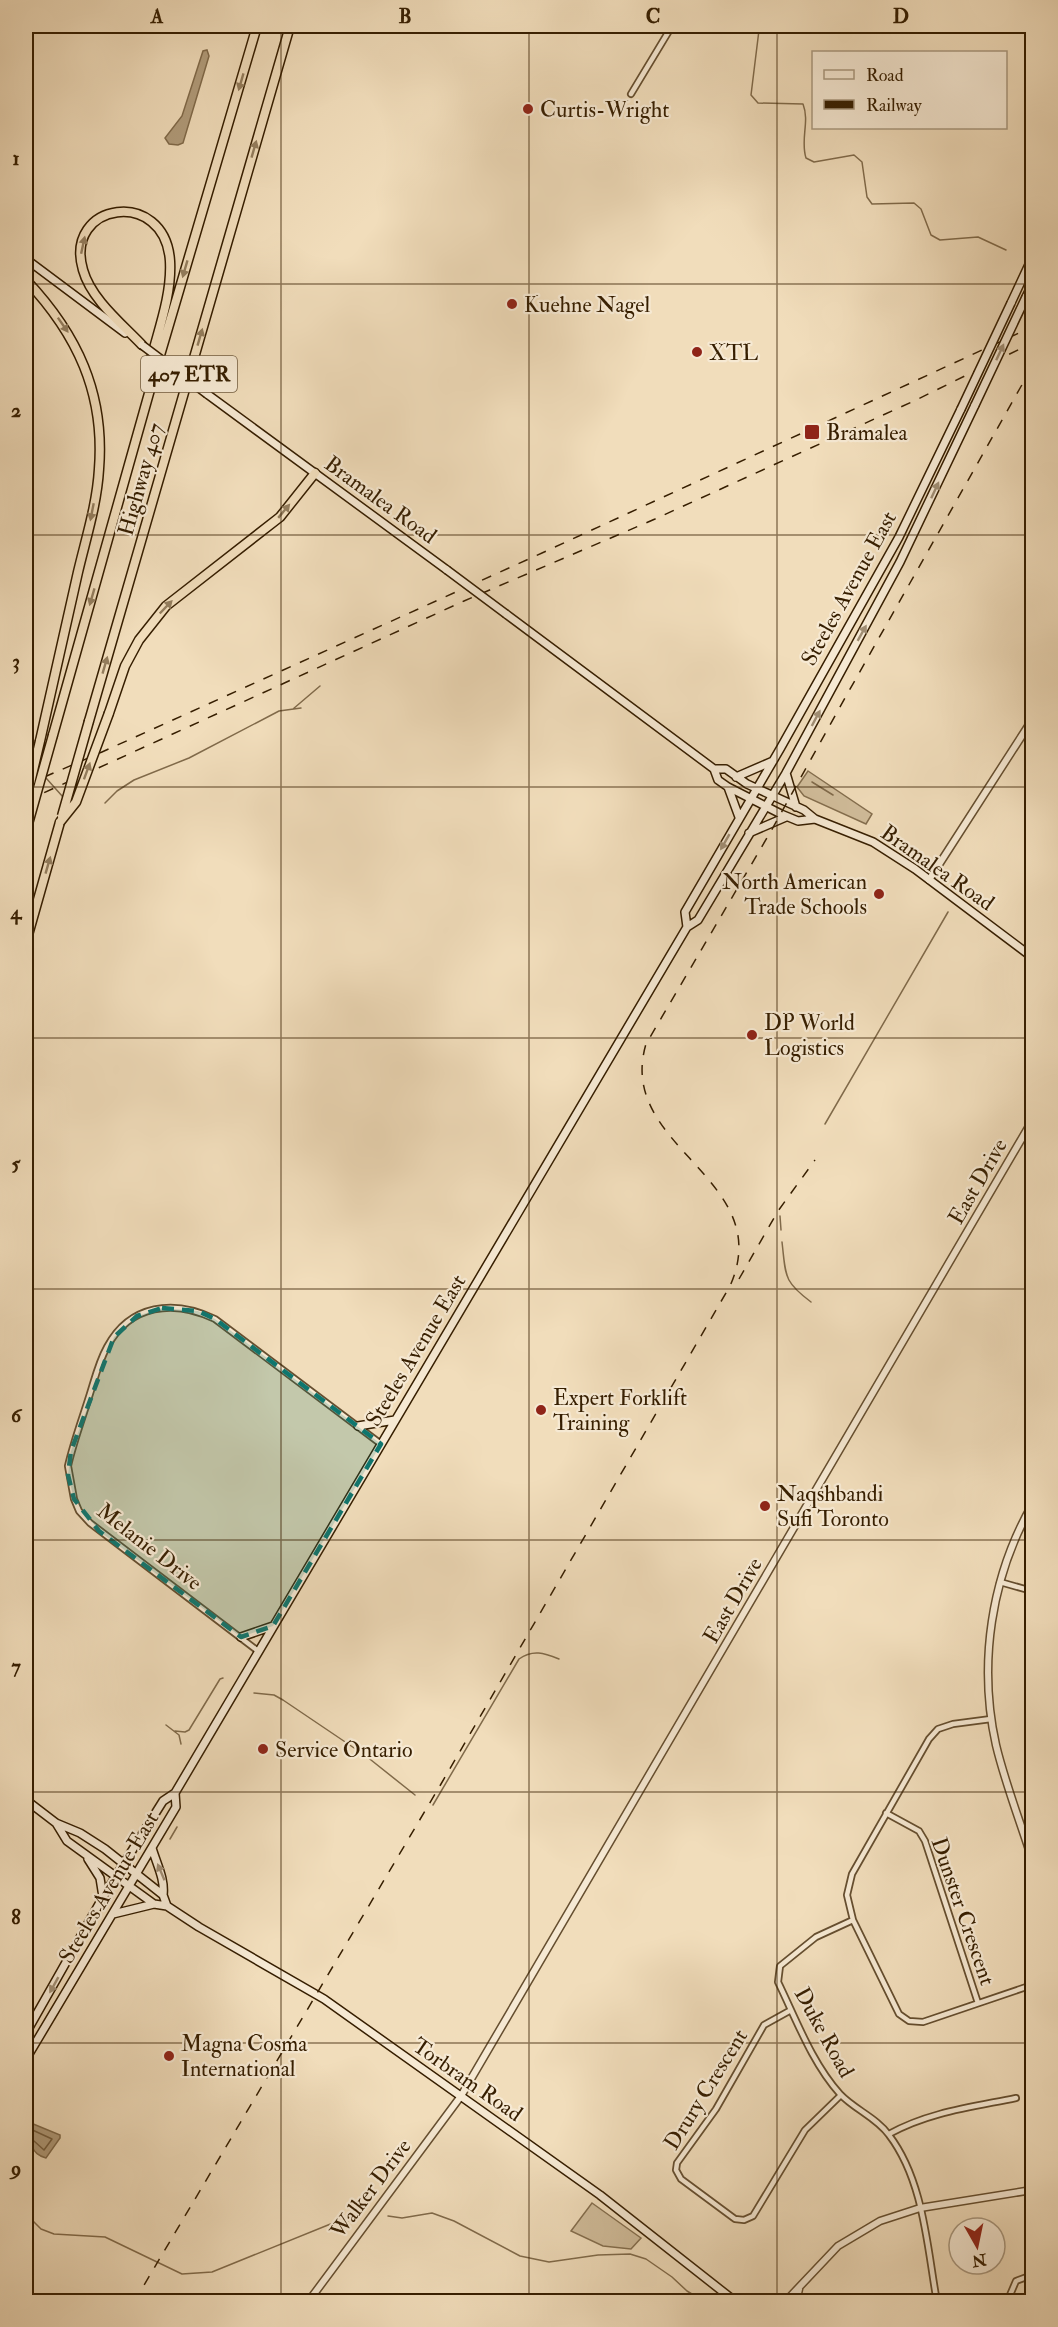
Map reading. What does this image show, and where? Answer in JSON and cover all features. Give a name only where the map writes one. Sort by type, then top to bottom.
[{"type":"highway","name":"Highway 407","points":[[26,831],[153,379],[257,26]]},
{"type":"highway","name":"Highway 407","points":[[26,942],[290,26]]},
{"type":"highway","points":[[142,345],[90,286],[81,262],[81,247],[88,230],[102,216],[111,213],[133,212],[147,218],[159,228],[167,247],[170,262],[169,280],[150,363],[153,379]]},
{"type":"highway","points":[[26,280],[62,323],[74,342],[87,373],[95,402],[100,438],[99,470],[92,513],[26,800]]},
{"type":"highway","points":[[60,822],[76,802],[125,666],[139,640],[166,606],[280,517],[315,473]]},
{"type":"main road","name":"Steeles Avenue East","points":[[687,927],[685,912],[899,537],[1032,258]]},
{"type":"main road","name":"Bramalea Road","points":[[26,259],[714,770],[717,780],[786,817],[798,821],[815,819]]},
{"type":"main road","name":"Steeles Avenue East","points":[[26,2033],[116,1876],[163,1801],[175,1793],[687,927],[698,920],[786,773],[910,543],[1032,285]]},
{"type":"main road","points":[[899,537],[910,543]]},
{"type":"main road","points":[[736,777],[773,761]]},
{"type":"main road","name":"Bramalea Road","points":[[714,770],[726,769],[771,796],[804,810],[815,819],[868,839],[929,880],[1032,957]]},
{"type":"main road","points":[[786,773],[796,807]]},
{"type":"main road","points":[[728,787],[739,817]]},
{"type":"main road","points":[[748,833],[786,817]]},
{"type":"main road","points":[[358,1426],[395,1420]]},
{"type":"main road","points":[[241,1637],[273,1626]]},
{"type":"main road","name":"Steeles Avenue East","points":[[26,2060],[176,1807],[175,1793]]},
{"type":"main road","name":"Torbram Road","points":[[26,1800],[56,1823],[80,1833],[164,1895]]},
{"type":"main road","name":"Torbram Road","points":[[56,1823],[67,1841],[154,1904],[167,1906],[208,1933],[324,1999],[600,2195],[736,2301]]},
{"type":"main road","points":[[153,1848],[158,1869],[165,1882],[164,1895],[167,1906]]},
{"type":"main road","points":[[83,1853],[95,1868],[103,1897]]},
{"type":"main road","points":[[112,1914],[154,1904]]},
{"type":"street","points":[[631,94],[672,26]]},
{"type":"street","points":[[929,880],[1032,720]]},
{"type":"street","name":"East Drive","points":[[461,2096],[1032,1121]]},
{"type":"street","name":"Melanie Drive","points":[[258,1651],[99,1531],[79,1511],[70,1486],[68,1466],[106,1348],[124,1325],[150,1311],[177,1307],[198,1311],[215,1319],[381,1444]]},
{"type":"street","points":[[1032,1505],[1012,1546],[1000,1582],[989,1642],[988,1685],[991,1719],[1000,1760],[1031,1849],[1032,1858]]},
{"type":"street","points":[[1000,1582],[1032,1591]]},
{"type":"street","points":[[991,1719],[953,1724],[938,1729],[929,1739],[852,1874],[847,1895],[853,1920],[899,2014],[909,2021],[923,2022],[1032,1985]]},
{"type":"street","name":"Dunster Crescent","points":[[886,1813],[919,1831],[926,1841],[978,2003]]},
{"type":"street","name":"Duke Road","points":[[853,1920],[816,1937],[780,1966],[778,1982],[822,2068],[841,2095],[889,2134],[910,2172],[920,2208],[937,2301]]},
{"type":"street","name":"Drury Crescent","points":[[791,2010],[764,2025],[716,2109],[677,2163],[676,2170],[681,2179],[735,2219],[744,2220],[753,2216],[805,2130],[841,2095]]},
{"type":"street","name":"Walker Drive","points":[[309,2301],[461,2096]]},
{"type":"street","points":[[889,2134],[912,2121],[937,2113],[1016,2098]]},
{"type":"street","points":[[785,2301],[800,2289],[829,2254],[849,2238],[880,2221],[920,2208],[1032,2190]]},
{"type":"street","points":[[1007,2301],[1016,2281],[1032,2275]]},
{"type":"street","points":[[796,2301],[800,2289]]},
{"type":"street","points":[[887,2301],[896,2301]]},
{"type":"highlighted area","points":[[162,1308],[198,1311],[215,1319],[381,1444],[273,1626],[241,1637],[99,1531],[74,1499],[68,1475],[71,1451],[114,1337],[137,1316]]},
{"type":"shaded area","points":[[808,771],[872,814],[866,824],[804,796],[797,787]]},
{"type":"shaded area","points":[[592,2203],[641,2238],[631,2249],[603,2246],[571,2231]]},
{"type":"water","points":[[207,50],[209,56],[183,143],[169,144],[165,138],[182,116],[203,51]]},
{"type":"water","points":[[26,2121],[60,2135],[46,2158],[37,2154],[32,2146],[26,2146]]},
{"type":"waterway","points":[[747,26],[759,30],[751,95],[758,103],[803,104],[806,117],[804,144],[806,158],[814,162],[854,155],[862,162],[867,197],[872,204],[914,203],[921,209],[931,235],[940,240],[978,237],[1006,250]]},
{"type":"waterway","points":[[293,709],[320,686]]},
{"type":"waterway","points":[[105,803],[117,791],[134,780],[189,758],[279,711],[301,708]]},
{"type":"waterway","points":[[26,756],[30,761]]},
{"type":"waterway","points":[[46,778],[63,797]]},
{"type":"waterway","points":[[812,782],[833,795]]},
{"type":"waterway","points":[[825,1124],[948,912]]},
{"type":"waterway","points":[[780,1216],[781,1230]]},
{"type":"waterway","points":[[782,1242],[788,1277],[795,1289],[811,1302]]},
{"type":"waterway","points":[[433,1805],[519,1659],[529,1654],[539,1653],[559,1659]]},
{"type":"waterway","points":[[175,1731],[189,1730],[220,1679],[223,1678]]},
{"type":"waterway","points":[[254,1693],[274,1695],[283,1700],[366,1756],[415,1795]]},
{"type":"waterway","points":[[166,1725],[179,1735],[181,1744]]},
{"type":"waterway","points":[[170,1839],[177,1827]]},
{"type":"waterway","points":[[388,2216],[402,2218],[432,2213],[454,2221],[520,2256],[549,2262],[598,2255],[630,2254],[646,2259],[705,2302]]},
{"type":"waterway","points":[[26,2214],[41,2229],[54,2234],[105,2237],[182,2274],[212,2272],[333,2223],[358,2219]]},
{"type":"railway","points":[[26,785],[542,553],[1032,327]]},
{"type":"railway","points":[[26,801],[464,601],[655,519],[916,400],[1032,343]]},
{"type":"railway","points":[[134,2302],[441,1784],[730,1286],[739,1249],[733,1217],[716,1189],[672,1138],[653,1110],[643,1080],[646,1044],[771,831],[1032,367]]},
{"type":"railway","points":[[739,1279],[778,1211],[815,1160]]},
{"type":"place","name":"Curtis-Wright","points":[[528,109]]},
{"type":"place","name":"Kuehne Nagel","points":[[512,304]]},
{"type":"place","name":"XTL","points":[[697,352]]},
{"type":"place","name":"Bramalea","points":[[812,432]]},
{"type":"place","name":"North American Trade Schools","points":[[879,894]]},
{"type":"place","name":"DP World Logistics","points":[[752,1035]]},
{"type":"place","name":"Expert Forklift Training","points":[[541,1410]]},
{"type":"place","name":"Naqshbandi Sufi Toronto","points":[[765,1506]]},
{"type":"place","name":"Service Ontario","points":[[263,1749]]},
{"type":"place","name":"Magna Cosma International","points":[[169,2056]]}]
